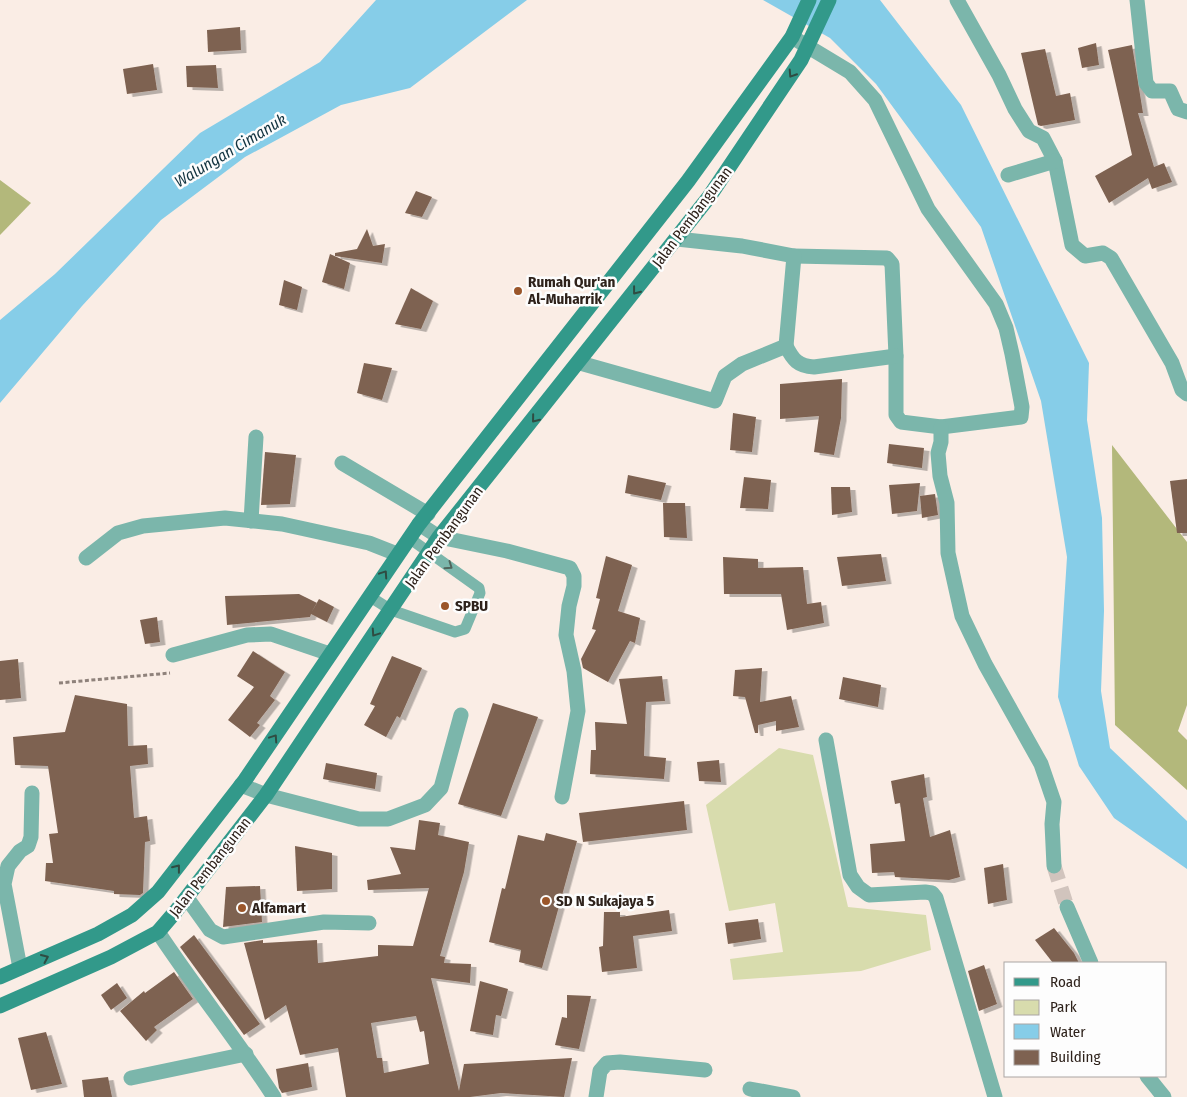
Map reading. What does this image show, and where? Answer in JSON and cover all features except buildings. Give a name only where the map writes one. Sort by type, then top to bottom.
[{"type":"main road","name":"Jalan Pembangunan","points":[[0,977],[98,934],[132,914],[158,892],[241,785],[397,554],[688,181],[795,30],[809,0]]},
{"type":"main road","name":"Jalan Pembangunan","points":[[0,1006],[111,957],[158,932],[187,898],[266,795],[440,537],[580,363],[709,197],[793,72],[816,32],[829,0]]},
{"type":"street","points":[[957,0],[999,75],[1015,109],[1029,131],[1043,138],[1055,161],[1072,246],[1085,256],[1103,253],[1111,258],[1172,363],[1182,390],[1187,394]]},
{"type":"street","points":[[1137,0],[1146,83],[1152,91],[1158,93],[1170,91],[1180,112],[1187,112]]},
{"type":"street","points":[[677,239],[742,246],[794,256],[887,258],[892,264],[897,419],[901,422],[941,427],[1021,417],[1022,408],[1006,328],[996,304],[928,209],[875,100],[850,72],[808,45],[795,30]]},
{"type":"street","points":[[1008,175],[1055,161]]},
{"type":"street","points":[[794,256],[786,346],[792,359],[802,366],[814,367],[896,356]]},
{"type":"street","points":[[580,363],[715,401],[726,376],[742,364],[786,346]]},
{"type":"street","points":[[941,427],[941,442],[938,453],[940,476],[947,502],[948,553],[962,616],[985,664],[1041,764],[1054,802],[1052,824],[1054,866]]},
{"type":"street","points":[[251,521],[256,437]]},
{"type":"street","points":[[342,463],[424,519],[440,537],[564,564],[570,568],[574,576],[566,635],[574,671],[578,711],[562,797]]},
{"type":"street","points":[[86,558],[118,533],[142,526],[225,518],[282,524],[369,543],[397,554]]},
{"type":"street","points":[[173,655],[247,635],[271,634],[330,654]]},
{"type":"street","points":[[241,785],[266,795],[359,820],[388,819],[425,805],[442,788],[461,714]]},
{"type":"street","points":[[826,740],[850,875],[858,888],[869,895],[925,892],[932,893],[936,898],[995,1097]]},
{"type":"street","points":[[20,968],[4,884],[8,866],[20,851],[28,846],[31,837],[32,793]]},
{"type":"street","points":[[187,898],[210,930],[223,936],[324,922],[369,923]]},
{"type":"street","points":[[1067,907],[1091,962]]},
{"type":"street","points":[[158,932],[202,999],[226,1025],[274,1097]]},
{"type":"street","points":[[132,1078],[246,1054]]},
{"type":"street","points":[[596,1097],[600,1071],[607,1064],[620,1062],[705,1070]]},
{"type":"street","points":[[1148,1077],[1164,1097]]},
{"type":"street","points":[[750,1089],[793,1097]]},
{"type":"lane","points":[[369,596],[391,610],[455,632],[465,629],[480,592],[479,588],[409,538]]},
{"type":"path","points":[[59,683],[175,673],[173,655]]},
{"type":"green space","points":[[0,180],[31,203],[0,235]]},
{"type":"green space","points":[[1112,445],[1187,542],[1187,705],[1178,731],[1187,740],[1187,790],[1115,725]]},
{"type":"green space","points":[[779,748],[813,755],[848,907],[926,915],[931,950],[861,971],[733,980],[730,959],[783,952],[775,903],[729,911],[706,805]]},
{"type":"water","name":"Walungan Cimanuk","points":[[376,0],[527,0],[410,88],[341,105],[245,157],[161,220],[82,306],[0,403],[0,320],[55,274],[200,133],[320,62]]},
{"type":"water","points":[[763,0],[880,0],[961,105],[1089,363],[1087,420],[1102,518],[1104,611],[1101,691],[1110,748],[1187,821],[1187,869],[1114,818],[1079,766],[1058,697],[1067,557],[1041,401],[981,227],[876,84],[830,38]]},
{"type":"tunnel","points":[[1054,866],[1067,907]]},
{"type":"place","name":"Rumah Qur'an Al-Muharrik","points":[[518,291]]},
{"type":"place","name":"SPBU","points":[[445,606]]},
{"type":"place","name":"SD N Sukajaya 5","points":[[546,901]]},
{"type":"place","name":"Alfamart","points":[[242,908]]}]
